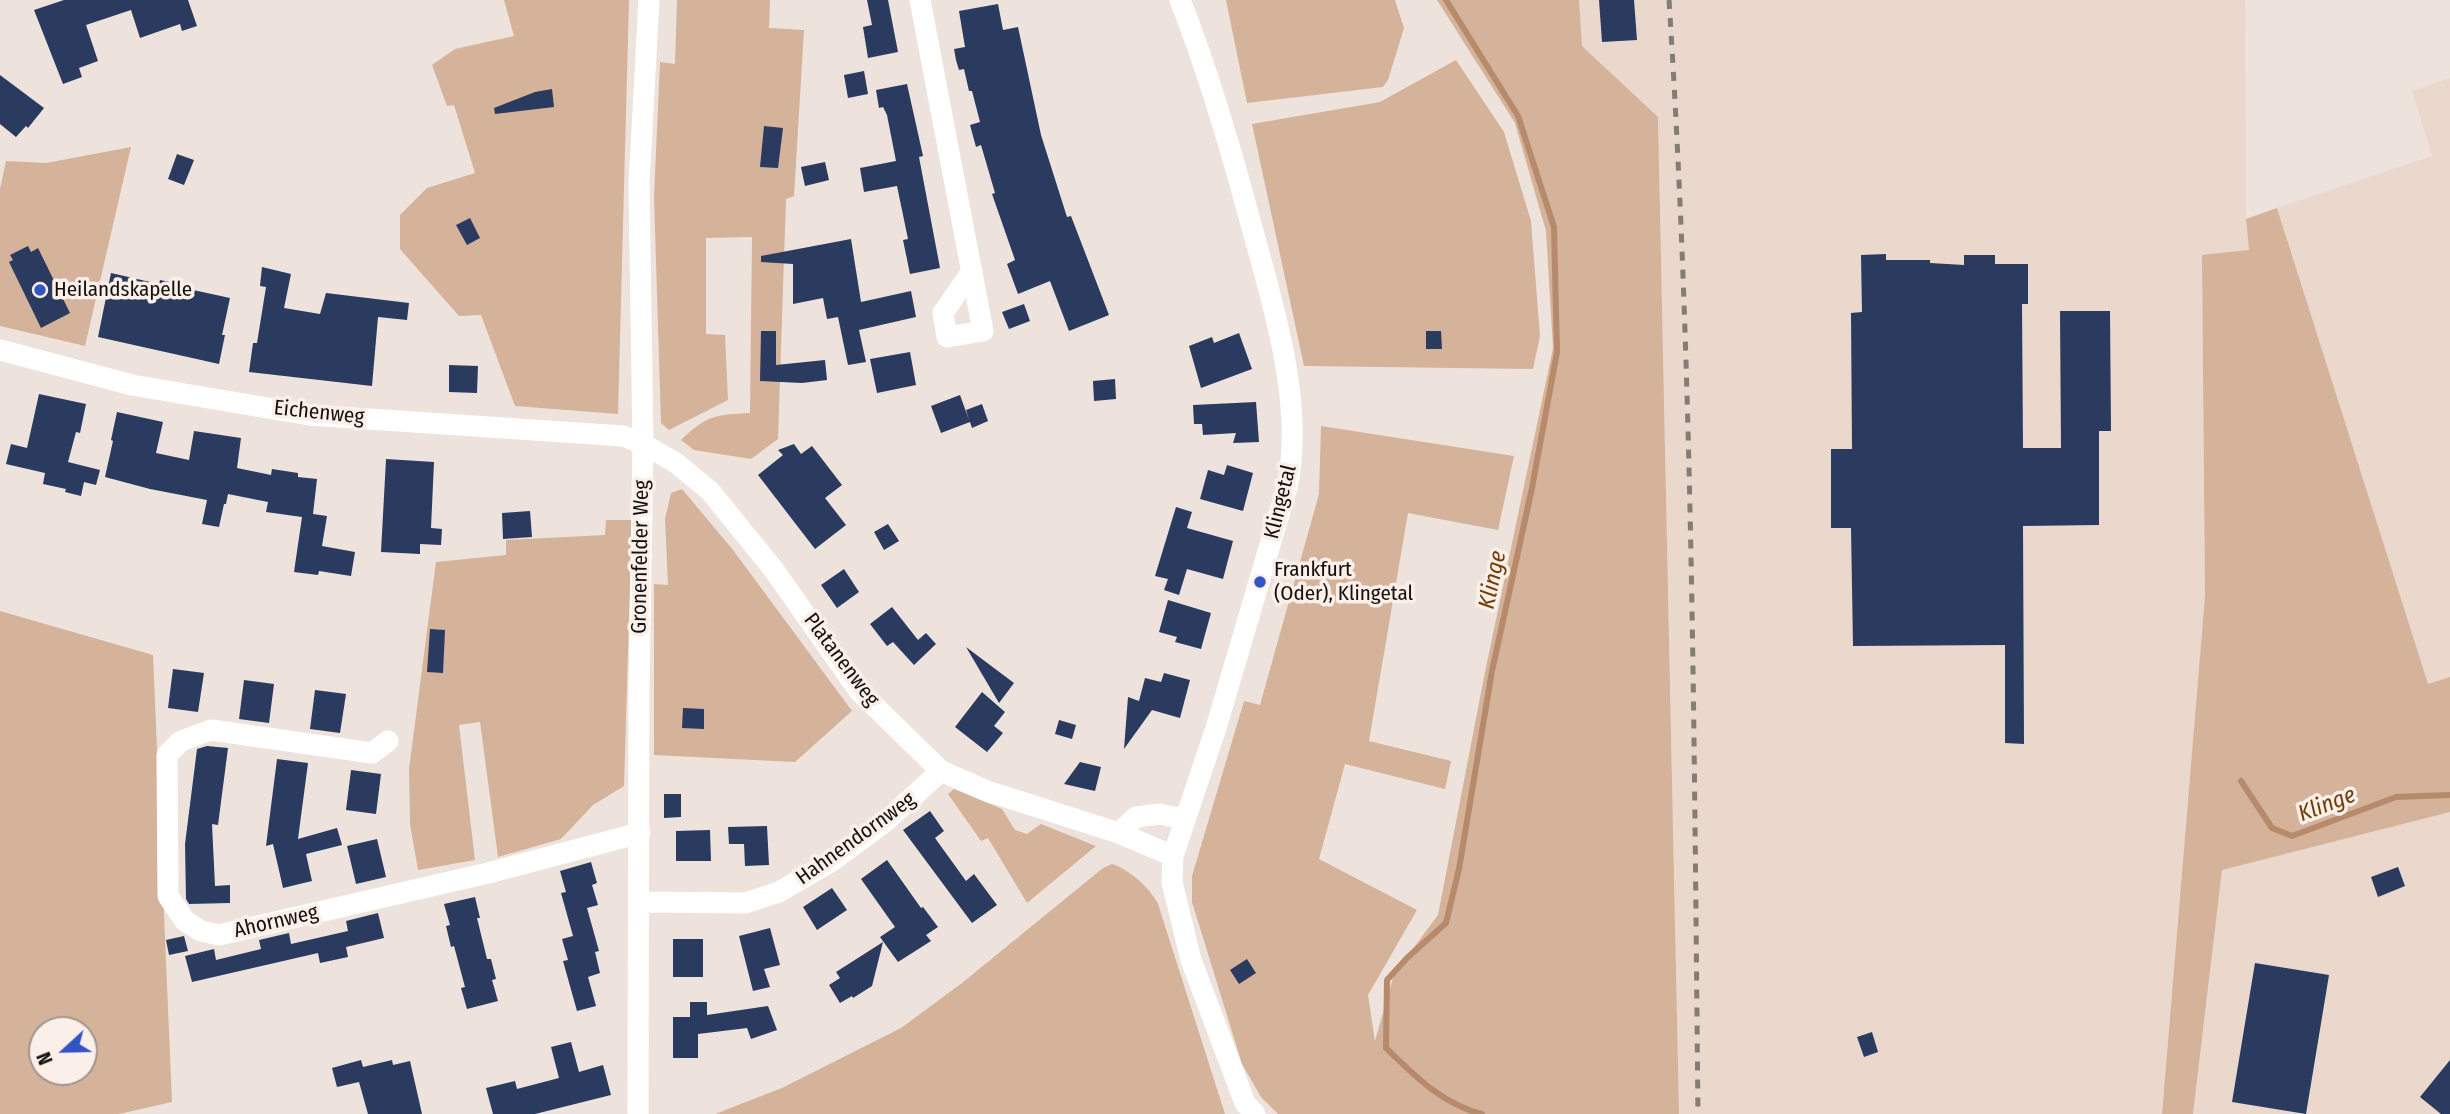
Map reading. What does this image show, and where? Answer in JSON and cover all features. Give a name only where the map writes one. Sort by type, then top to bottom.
[{"type":"street","name":"Gronenfelder Weg","points":[[638,1114],[643,444],[639,184],[649,0]]},
{"type":"street","points":[[920,0],[972,271]]},
{"type":"street","name":"Klingetal","points":[[1180,0],[1223,119],[1261,259],[1287,377],[1293,431],[1292,464],[1287,487],[1216,728],[1183,819],[1173,856],[1172,881],[1191,960],[1245,1103],[1255,1114]]},
{"type":"street","name":"Eichenweg","points":[[0,351],[132,385],[309,415],[623,436],[643,444]]},
{"type":"street","name":"Platanenweg","points":[[643,444],[676,463],[709,491],[774,570],[859,691],[941,771],[988,791],[1119,833],[1173,856]]},
{"type":"street","name":"Ahornweg","points":[[388,741],[372,753],[211,730],[181,741],[167,755],[169,896],[185,920],[201,931],[219,935],[488,873],[640,833]]},
{"type":"street","name":"Hahnendornweg","points":[[639,902],[745,903],[779,892],[832,861],[875,829],[922,791],[941,771]]},
{"type":"street","points":[[1119,833],[1136,817],[1160,814],[1183,819]]},
{"type":"shaded area","points":[[504,0],[629,0],[618,414],[515,406],[481,315],[459,316],[400,249],[400,215],[427,188],[475,173],[454,105],[447,106],[432,65],[455,49],[514,36]]},
{"type":"shaded area","points":[[677,0],[770,0],[769,28],[804,30],[794,196],[786,199],[778,439],[751,459],[694,450],[681,440],[712,418],[750,413],[752,237],[706,238],[706,334],[725,335],[728,400],[669,430],[661,423],[654,197],[660,62],[675,64]]},
{"type":"shaded area","points":[[1226,0],[1395,0],[1404,28],[1388,80],[1383,87],[1247,103]]},
{"type":"shaded area","points":[[1437,0],[1579,0],[1582,46],[1658,117],[1679,1114],[1278,1114],[1261,1097],[1242,1064],[1192,902],[1192,876],[1244,701],[1260,705],[1319,494],[1321,426],[1514,456],[1498,530],[1408,513],[1369,741],[1451,761],[1445,789],[1345,764],[1319,859],[1417,910],[1368,995],[1375,1041],[1394,974],[1438,915],[1485,672],[1553,348],[1546,231],[1515,123]]},
{"type":"shaded area","points":[[1579,0],[2245,0],[2246,219],[2249,250],[2202,256],[2205,596],[2162,1114],[1679,1114],[1658,117],[1582,46]]},
{"type":"shaded area","points":[[1456,60],[1504,132],[1531,221],[1540,336],[1533,369],[1304,366],[1252,124],[1380,102]]},
{"type":"shaded area","points":[[2450,78],[2450,677],[2428,685],[2277,208],[2432,156],[2412,91]]},
{"type":"shaded area","points":[[131,147],[85,346],[0,326],[0,189],[6,161],[46,163]]},
{"type":"shaded area","points":[[2277,208],[2428,684],[2450,677],[2450,812],[2222,870],[2193,1114],[2162,1114],[2205,596],[2202,255],[2249,250],[2246,219]]},
{"type":"shaded area","points":[[682,489],[733,550],[852,711],[795,762],[654,755],[654,584],[668,585],[665,519],[671,493]]},
{"type":"shaded area","points":[[606,520],[632,520],[624,786],[593,805],[561,839],[498,857],[480,722],[459,725],[475,860],[418,870],[410,824],[409,769],[436,562],[506,555],[506,540],[605,535]]},
{"type":"shaded area","points":[[0,611],[153,655],[172,1102],[119,1114],[0,1114]]},
{"type":"shaded area","points":[[954,789],[1002,809],[1015,830],[1027,834],[1041,824],[1096,846],[1027,903],[988,838],[981,841],[948,794]]},
{"type":"shaded area","points":[[2448,811],[2450,1114],[2193,1114],[2222,869]]},
{"type":"shaded area","points":[[1112,864],[1139,880],[1158,904],[1225,1114],[715,1114],[782,1088],[901,1028],[962,983],[1103,868]]},
{"type":"building","points":[[64,0],[188,0],[197,26],[182,31],[180,24],[140,38],[131,10],[86,25],[98,61],[79,68],[82,77],[63,84],[34,10]]},
{"type":"building","points":[[867,0],[888,0],[898,52],[868,58],[863,27],[872,25]]},
{"type":"building","points":[[1599,0],[1634,0],[1637,40],[1602,42]]},
{"type":"building","points":[[998,4],[1003,30],[1018,27],[1041,135],[1067,217],[1071,216],[1109,315],[1069,331],[1050,281],[1018,294],[1007,264],[1015,260],[992,194],[995,193],[981,145],[976,147],[970,125],[980,122],[964,69],[959,70],[956,60],[954,49],[965,47],[959,11]]},
{"type":"building","points":[[864,71],[868,94],[848,98],[844,75]]},
{"type":"building","points":[[0,75],[44,108],[28,128],[26,126],[16,137],[0,124]]},
{"type":"building","points":[[907,84],[923,156],[919,157],[940,268],[910,274],[903,240],[908,239],[897,186],[864,192],[860,168],[896,161],[887,115],[883,107],[879,108],[876,90]]},
{"type":"building","points":[[552,89],[554,107],[495,114],[494,108],[535,92]]},
{"type":"building","points":[[764,126],[783,128],[778,168],[760,167]]},
{"type":"building","points":[[177,154],[194,160],[184,185],[168,179]]},
{"type":"building","points":[[825,162],[829,180],[805,186],[801,167]]},
{"type":"building","points":[[470,218],[480,238],[467,245],[456,225]]},
{"type":"building","points":[[851,239],[861,302],[911,291],[916,317],[859,330],[866,362],[848,365],[838,317],[827,319],[823,298],[793,304],[793,264],[761,262],[761,256]]},
{"type":"building","name":"Heilandskapelle","points":[[28,246],[31,252],[38,248],[70,313],[41,328],[9,262],[13,260],[10,255]]},
{"type":"building","points":[[1886,254],[1886,260],[1930,260],[1930,263],[1964,265],[1964,255],[1995,255],[1995,264],[2028,264],[2028,304],[2022,304],[2023,448],[2061,448],[2060,311],[2110,311],[2111,431],[2099,431],[2099,525],[2023,526],[2024,744],[2005,743],[2005,645],[1853,646],[1851,528],[1831,528],[1831,449],[1852,449],[1851,313],[1862,312],[1861,255]]},
{"type":"building","points":[[262,267],[291,274],[284,308],[320,314],[326,293],[409,303],[407,320],[378,317],[372,386],[249,372],[253,343],[257,343],[266,287],[260,286]]},
{"type":"building","points":[[111,273],[159,284],[160,280],[184,285],[184,288],[230,298],[219,364],[98,337]]},
{"type":"building","points":[[1024,304],[1030,321],[1009,329],[1002,312]]},
{"type":"building","points":[[761,331],[776,331],[776,365],[825,360],[827,380],[802,383],[760,381]]},
{"type":"building","points":[[1426,331],[1441,331],[1442,349],[1426,349]]},
{"type":"building","points":[[1239,333],[1252,369],[1201,388],[1189,346],[1212,337],[1214,343]]},
{"type":"building","points":[[910,352],[916,385],[877,393],[870,359]]},
{"type":"building","points":[[449,365],[478,366],[477,393],[449,392]]},
{"type":"building","points":[[1115,379],[1116,399],[1094,401],[1093,381]]},
{"type":"building","points":[[39,394],[86,404],[80,433],[76,432],[68,462],[100,470],[96,485],[84,482],[81,496],[65,492],[66,489],[43,484],[45,473],[6,464],[11,444],[27,448]]},
{"type":"building","points":[[960,395],[969,420],[966,410],[982,404],[988,421],[972,428],[970,422],[941,433],[931,406]]},
{"type":"building","points":[[1256,402],[1259,442],[1233,443],[1236,433],[1203,435],[1202,424],[1194,424],[1193,405]]},
{"type":"building","points":[[117,412],[163,422],[156,453],[189,460],[194,431],[241,438],[237,468],[271,475],[272,469],[298,473],[298,477],[317,479],[313,514],[327,516],[322,546],[355,552],[351,576],[319,571],[318,575],[294,572],[302,517],[266,512],[268,502],[228,494],[219,527],[202,524],[207,500],[105,477]]},
{"type":"building","points":[[794,444],[801,454],[812,446],[842,485],[825,498],[846,525],[815,549],[758,475],[783,455],[778,450]]},
{"type":"building","points":[[386,459],[434,462],[431,528],[442,529],[441,545],[420,544],[420,554],[381,552]]},
{"type":"building","points":[[1227,465],[1253,473],[1243,511],[1200,499],[1208,470],[1224,475]]},
{"type":"building","points":[[1176,507],[1192,512],[1187,528],[1233,541],[1223,579],[1187,569],[1179,595],[1164,590],[1168,579],[1155,576]]},
{"type":"building","points":[[530,511],[532,537],[503,539],[502,513]]},
{"type":"building","points":[[888,524],[899,541],[884,550],[874,532]]},
{"type":"building","points":[[844,569],[859,592],[837,608],[821,585]]},
{"type":"building","points":[[1168,600],[1211,613],[1201,649],[1175,642],[1177,637],[1159,632]]},
{"type":"building","points":[[892,607],[918,640],[926,633],[936,644],[914,665],[893,642],[887,646],[870,624]]},
{"type":"building","points":[[430,629],[445,630],[443,673],[427,672]]},
{"type":"building","points":[[966,647],[1014,683],[999,703]]},
{"type":"building","points":[[173,669],[204,673],[198,712],[168,708]]},
{"type":"building","points":[[1164,673],[1190,680],[1180,718],[1152,710],[1124,749],[1128,697],[1139,701],[1145,678],[1161,682]]},
{"type":"building","points":[[244,680],[274,684],[269,723],[239,719]]},
{"type":"building","points":[[315,690],[346,694],[340,733],[310,729]]},
{"type":"building","points":[[982,692],[1005,712],[994,726],[1003,733],[987,752],[955,727]]},
{"type":"building","points":[[683,708],[704,709],[704,729],[682,728]]},
{"type":"building","points":[[1059,720],[1076,725],[1072,739],[1055,734]]},
{"type":"building","points":[[207,746],[228,748],[218,825],[212,824],[215,886],[230,885],[230,903],[189,904],[186,899],[185,844],[197,749]]},
{"type":"building","points":[[277,759],[308,763],[298,839],[337,828],[342,845],[306,854],[312,881],[283,888],[273,844],[266,846]]},
{"type":"building","points":[[1080,762],[1101,767],[1095,791],[1064,784]]},
{"type":"building","points":[[351,770],[381,774],[376,814],[346,810]]},
{"type":"building","points":[[664,794],[681,794],[681,817],[664,818]]},
{"type":"building","points":[[930,811],[944,831],[935,838],[966,881],[974,874],[997,905],[972,923],[903,830]]},
{"type":"building","points":[[767,826],[769,865],[745,866],[744,844],[729,844],[728,827]]},
{"type":"building","points":[[710,830],[711,861],[676,861],[676,831]]},
{"type":"building","points":[[377,839],[386,877],[356,884],[347,846]]},
{"type":"building","points":[[887,860],[938,927],[926,935],[931,941],[898,962],[880,937],[895,927],[861,879]]},
{"type":"building","points":[[591,862],[597,883],[592,885],[598,905],[587,908],[599,951],[595,952],[600,973],[588,977],[596,1006],[577,1011],[563,961],[568,960],[562,939],[573,936],[561,893],[566,892],[560,871]]},
{"type":"building","points":[[2398,867],[2405,886],[2378,897],[2371,877]]},
{"type":"building","points":[[832,888],[847,910],[817,930],[803,907]]},
{"type":"building","points":[[475,897],[487,959],[491,959],[496,979],[492,980],[498,1001],[467,1009],[461,988],[465,987],[446,926],[450,925],[444,904]]},
{"type":"building","points":[[378,913],[384,938],[346,947],[348,957],[320,963],[318,953],[192,982],[185,956],[214,949],[216,960],[261,949],[259,940],[289,933],[291,944],[348,931],[346,921]]},
{"type":"building","points":[[770,928],[780,965],[764,969],[770,987],[753,991],[739,936]]},
{"type":"building","points":[[184,936],[188,951],[169,955],[166,940]]},
{"type":"building","points":[[673,939],[703,939],[703,977],[673,977]]},
{"type":"building","points":[[883,942],[872,986],[840,1003],[829,985],[840,978],[836,972]]},
{"type":"building","points":[[1247,959],[1256,973],[1239,984],[1230,970]]},
{"type":"building","points":[[2255,963],[2329,975],[2306,1114],[2232,1102]]},
{"type":"building","points":[[690,1002],[707,1002],[707,1015],[768,1006],[777,1030],[751,1039],[747,1028],[698,1034],[698,1058],[673,1058],[673,1017],[690,1017]]},
{"type":"building","points":[[1872,1032],[1878,1052],[1864,1057],[1857,1037]]},
{"type":"building","points":[[571,1042],[579,1072],[603,1065],[611,1095],[535,1114],[493,1114],[486,1088],[515,1081],[517,1089],[559,1078],[551,1047]]},
{"type":"building","points":[[361,1060],[363,1067],[392,1060],[393,1065],[410,1061],[422,1114],[368,1114],[359,1082],[337,1087],[332,1068]]},
{"type":"building","points":[[2450,1060],[2450,1114],[2441,1114],[2420,1097]]},
{"type":"waterway","name":"Klinge","points":[[1446,0],[1518,116],[1554,227],[1557,352],[1532,488],[1492,671],[1459,869],[1446,923],[1387,980],[1386,1048],[1442,1096],[1454,1104],[1482,1114]]},
{"type":"waterway","name":"Klinge","points":[[2241,781],[2272,828],[2292,836],[2396,797],[2450,795]]},
{"type":"railway","points":[[1669,0],[1688,417],[1698,1114]]},
{"type":"place","name":"Heilandskapelle","points":[[40,290]]},
{"type":"place","name":"Frankfurt (Oder), Klingetal","points":[[1260,582]]}]
